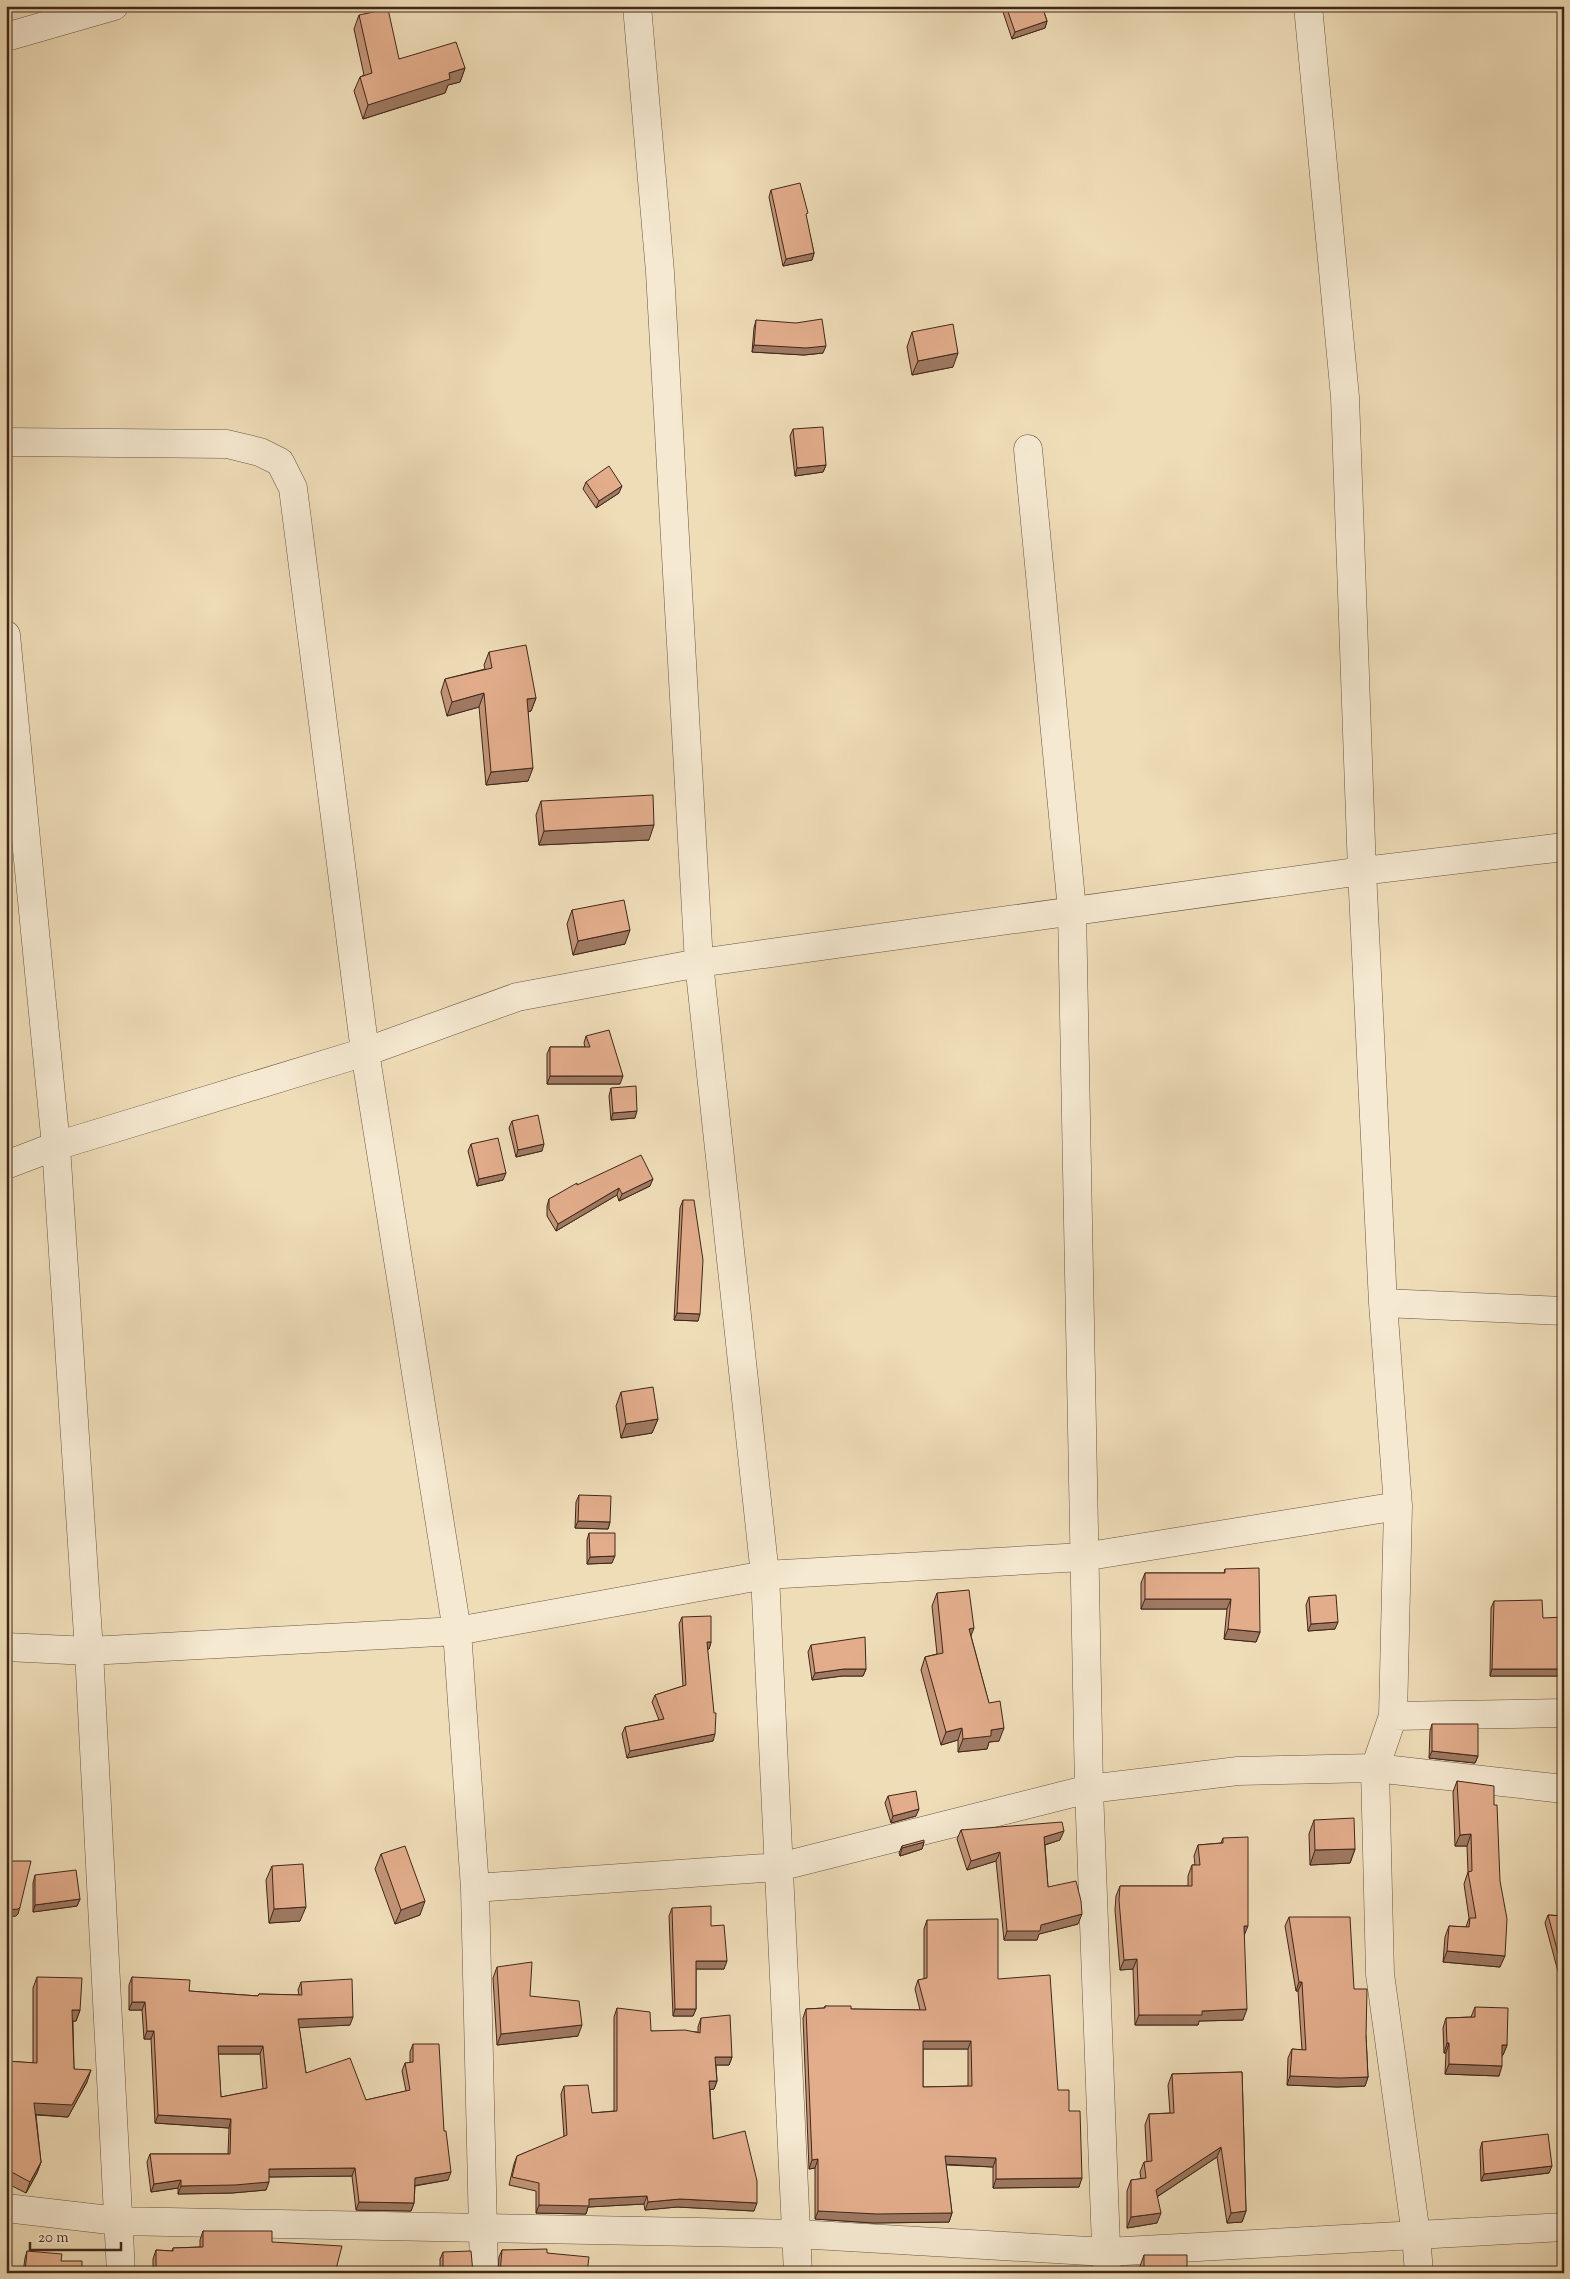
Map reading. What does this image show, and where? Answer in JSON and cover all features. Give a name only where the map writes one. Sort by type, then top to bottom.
[{"type":"street","points":[[6,37],[114,6]]},
{"type":"street","points":[[637,6],[660,272],[699,963],[765,1575],[798,2234],[798,2273]]},
{"type":"street","points":[[1308,6],[1345,397],[1362,871],[1383,1303],[1398,1506],[1393,1716],[1375,1768],[1380,1974],[1416,2235],[1418,2273]]},
{"type":"street","points":[[6,442],[227,444],[260,452],[280,462],[293,488],[365,1052],[457,1631],[475,1888],[484,2273]]},
{"type":"street","points":[[1028,449],[1072,910],[1083,1557],[1089,1789],[1106,2262]]},
{"type":"street","points":[[6,635],[56,1146],[89,1651],[121,2273]]},
{"type":"street","points":[[6,1165],[56,1146],[365,1052],[517,997],[699,963],[1362,871],[1564,847]]},
{"type":"street","points":[[1383,1303],[1564,1311]]},
{"type":"street","points":[[6,1647],[89,1651],[457,1631],[765,1575],[1083,1557],[1398,1506]]},
{"type":"street","points":[[1393,1716],[1564,1713]]},
{"type":"street","points":[[475,1888],[779,1867],[1089,1789],[1238,1771],[1375,1768],[1564,1789]]},
{"type":"street","points":[[6,2208],[118,2221],[798,2234],[1106,2262],[1416,2235],[1564,2227]]},
{"type":"building","points":[[1006,6],[1042,6],[1047,21],[1015,32]]},
{"type":"building","points":[[388,9],[399,59],[456,42],[465,68],[449,73],[450,79],[368,105],[360,77],[372,73],[359,15]]},
{"type":"building","points":[[800,183],[808,213],[806,214],[814,253],[786,259],[771,190]]},
{"type":"building","points":[[822,319],[826,346],[806,348],[754,345],[756,320],[796,323]]},
{"type":"building","points":[[953,324],[958,353],[918,361],[912,332]]},
{"type":"building","points":[[823,427],[826,465],[797,468],[793,429]]},
{"type":"building","points":[[609,466],[622,486],[599,501],[586,482]]},
{"type":"building","points":[[526,645],[536,698],[527,699],[533,768],[491,772],[484,693],[452,702],[445,679],[492,668],[489,652]]},
{"type":"building","points":[[653,795],[654,825],[544,831],[541,801]]},
{"type":"building","points":[[624,900],[630,930],[578,941],[572,910]]},
{"type":"building","points":[[609,1030],[623,1076],[550,1076],[550,1047],[590,1047],[586,1036]]},
{"type":"building","points":[[636,1086],[637,1111],[613,1113],[611,1088]]},
{"type":"building","points":[[538,1115],[544,1144],[518,1150],[512,1121]]},
{"type":"building","points":[[498,1138],[506,1173],[479,1179],[471,1144]]},
{"type":"building","points":[[641,1155],[653,1179],[622,1194],[619,1188],[558,1224],[549,1209],[549,1199],[577,1183],[577,1185]]},
{"type":"building","points":[[683,1200],[694,1200],[703,1260],[700,1314],[677,1313]]},
{"type":"building","points":[[653,1387],[658,1419],[626,1424],[621,1392]]},
{"type":"building","points":[[579,1495],[611,1496],[610,1522],[578,1521]]},
{"type":"building","points":[[589,1533],[615,1533],[615,1556],[590,1557]]},
{"type":"building","points":[[1259,1568],[1260,1632],[1228,1629],[1231,1599],[1145,1599],[1145,1573],[1225,1573],[1225,1569]]},
{"type":"building","points":[[969,1590],[974,1628],[969,1629],[989,1703],[1000,1701],[1004,1728],[991,1730],[991,1736],[963,1739],[962,1728],[946,1732],[925,1657],[943,1653],[937,1593]]},
{"type":"building","points":[[1336,1595],[1338,1622],[1311,1624],[1309,1597]]},
{"type":"building","points":[[1542,1600],[1543,1618],[1564,1617],[1564,1669],[1492,1669],[1494,1601]]},
{"type":"building","points":[[711,1616],[711,1642],[707,1642],[714,1713],[716,1713],[715,1734],[630,1751],[625,1727],[664,1719],[655,1695],[686,1685],[682,1617]]},
{"type":"building","points":[[865,1637],[866,1669],[844,1669],[815,1673],[811,1645]]},
{"type":"building","points":[[1432,1724],[1478,1724],[1478,1756],[1432,1751]]},
{"type":"building","points":[[1457,1781],[1494,1786],[1494,1805],[1497,1805],[1500,1881],[1507,1919],[1505,1956],[1447,1951],[1449,1926],[1469,1927],[1470,1918],[1476,1918],[1468,1872],[1472,1871],[1471,1834],[1460,1835]]},
{"type":"building","points":[[916,1791],[919,1809],[893,1816],[888,1796]]},
{"type":"building","points":[[1354,1818],[1355,1849],[1315,1850],[1314,1820]]},
{"type":"building","points":[[1062,1822],[1064,1831],[1044,1837],[1048,1887],[1076,1881],[1082,1914],[1041,1925],[1040,1931],[1007,1931],[1000,1852],[971,1861],[961,1830]]},
{"type":"building","points":[[1248,1837],[1248,1926],[1244,1926],[1247,2009],[1202,2011],[1202,2015],[1139,2015],[1137,1959],[1124,1960],[1119,1900],[1120,1886],[1192,1886],[1192,1865],[1200,1865],[1198,1845],[1223,1843],[1223,1838]]},
{"type":"building","points":[[924,1840],[924,1842],[902,1848],[902,1846]]},
{"type":"building","points":[[405,1846],[425,1901],[401,1910],[381,1854]]},
{"type":"building","points":[[6,1861],[31,1861],[18,1909],[6,1910]]},
{"type":"building","points":[[303,1864],[306,1907],[274,1909],[272,1866]]},
{"type":"building","points":[[76,1870],[80,1899],[35,1905],[35,1875]]},
{"type":"building","points":[[711,1906],[711,1926],[724,1925],[727,1961],[696,1961],[696,2009],[675,2009],[672,1908]]},
{"type":"building","points":[[1548,1915],[1564,1916],[1564,1976]]},
{"type":"building","points":[[1289,1917],[1350,1917],[1354,1989],[1367,1989],[1366,2036],[1368,2077],[1290,2076],[1292,2049],[1306,2050],[1302,1982],[1299,1982]]},
{"type":"building","points":[[998,1919],[998,1979],[1050,1975],[1058,2090],[1069,2090],[1069,2111],[1080,2111],[1082,2178],[996,2179],[996,2158],[945,2156],[952,2213],[877,2214],[818,2211],[818,2159],[812,2160],[806,2009],[825,2008],[825,2006],[851,2006],[851,2009],[926,2010],[918,1980],[927,1978],[927,1920]],"holes":[[[923,2041],[971,2041],[972,2086],[923,2087]]]},
{"type":"building","points":[[532,1962],[530,1996],[579,2001],[582,2025],[501,2034],[497,1967]]},
{"type":"building","points":[[37,1977],[82,1978],[80,2010],[72,2010],[74,2069],[91,2070],[72,2105],[34,2103],[41,2162],[30,2182],[6,2169],[6,2061],[37,2063]]},
{"type":"building","points":[[132,1977],[190,1980],[189,1991],[258,1996],[259,1994],[302,1995],[301,1982],[352,1979],[353,2017],[298,2019],[306,2073],[350,2058],[366,2100],[410,2090],[405,2063],[413,2062],[413,2044],[439,2044],[444,2131],[446,2131],[451,2172],[415,2178],[414,2203],[359,2202],[355,2168],[269,2169],[269,2182],[235,2185],[181,2186],[181,2180],[154,2184],[150,2154],[230,2154],[231,2119],[158,2115],[154,2031],[147,2031],[145,2002],[132,2002]],"holes":[[[218,2046],[263,2046],[267,2088],[221,2097]]]},
{"type":"building","points":[[1475,2007],[1508,2008],[1507,2045],[1502,2045],[1502,2066],[1449,2064],[1446,2018],[1475,2017]]},
{"type":"building","points":[[617,2008],[650,2012],[651,2031],[685,2030],[700,2033],[701,2018],[730,2015],[732,2057],[715,2057],[717,2081],[709,2081],[713,2139],[745,2131],[757,2181],[757,2203],[680,2199],[648,2202],[647,2196],[589,2199],[589,2206],[539,2205],[539,2183],[512,2177],[517,2156],[567,2135],[564,2086],[588,2085],[592,2113],[617,2111]]},
{"type":"building","points":[[1242,2072],[1246,2211],[1231,2213],[1221,2147],[1156,2190],[1161,2213],[1131,2217],[1131,2180],[1146,2178],[1144,2162],[1152,2161],[1149,2114],[1174,2113],[1172,2074]]},
{"type":"building","points":[[1548,2134],[1552,2166],[1484,2174],[1482,2142]]},
{"type":"building","points":[[203,2231],[272,2231],[272,2242],[342,2246],[335,2273],[156,2273],[156,2250],[173,2251],[173,2248],[203,2247]]},
{"type":"building","points":[[547,2249],[547,2253],[589,2257],[587,2273],[500,2273],[502,2250]]},
{"type":"building","points":[[27,2251],[62,2254],[61,2261],[82,2261],[82,2273],[25,2273]]},
{"type":"building","points":[[471,2251],[473,2273],[443,2273],[443,2252]]},
{"type":"building","points":[[1144,2255],[1187,2255],[1187,2273],[1144,2273]]},
{"type":"building","points":[[411,2267],[426,2273],[408,2273]]}]
